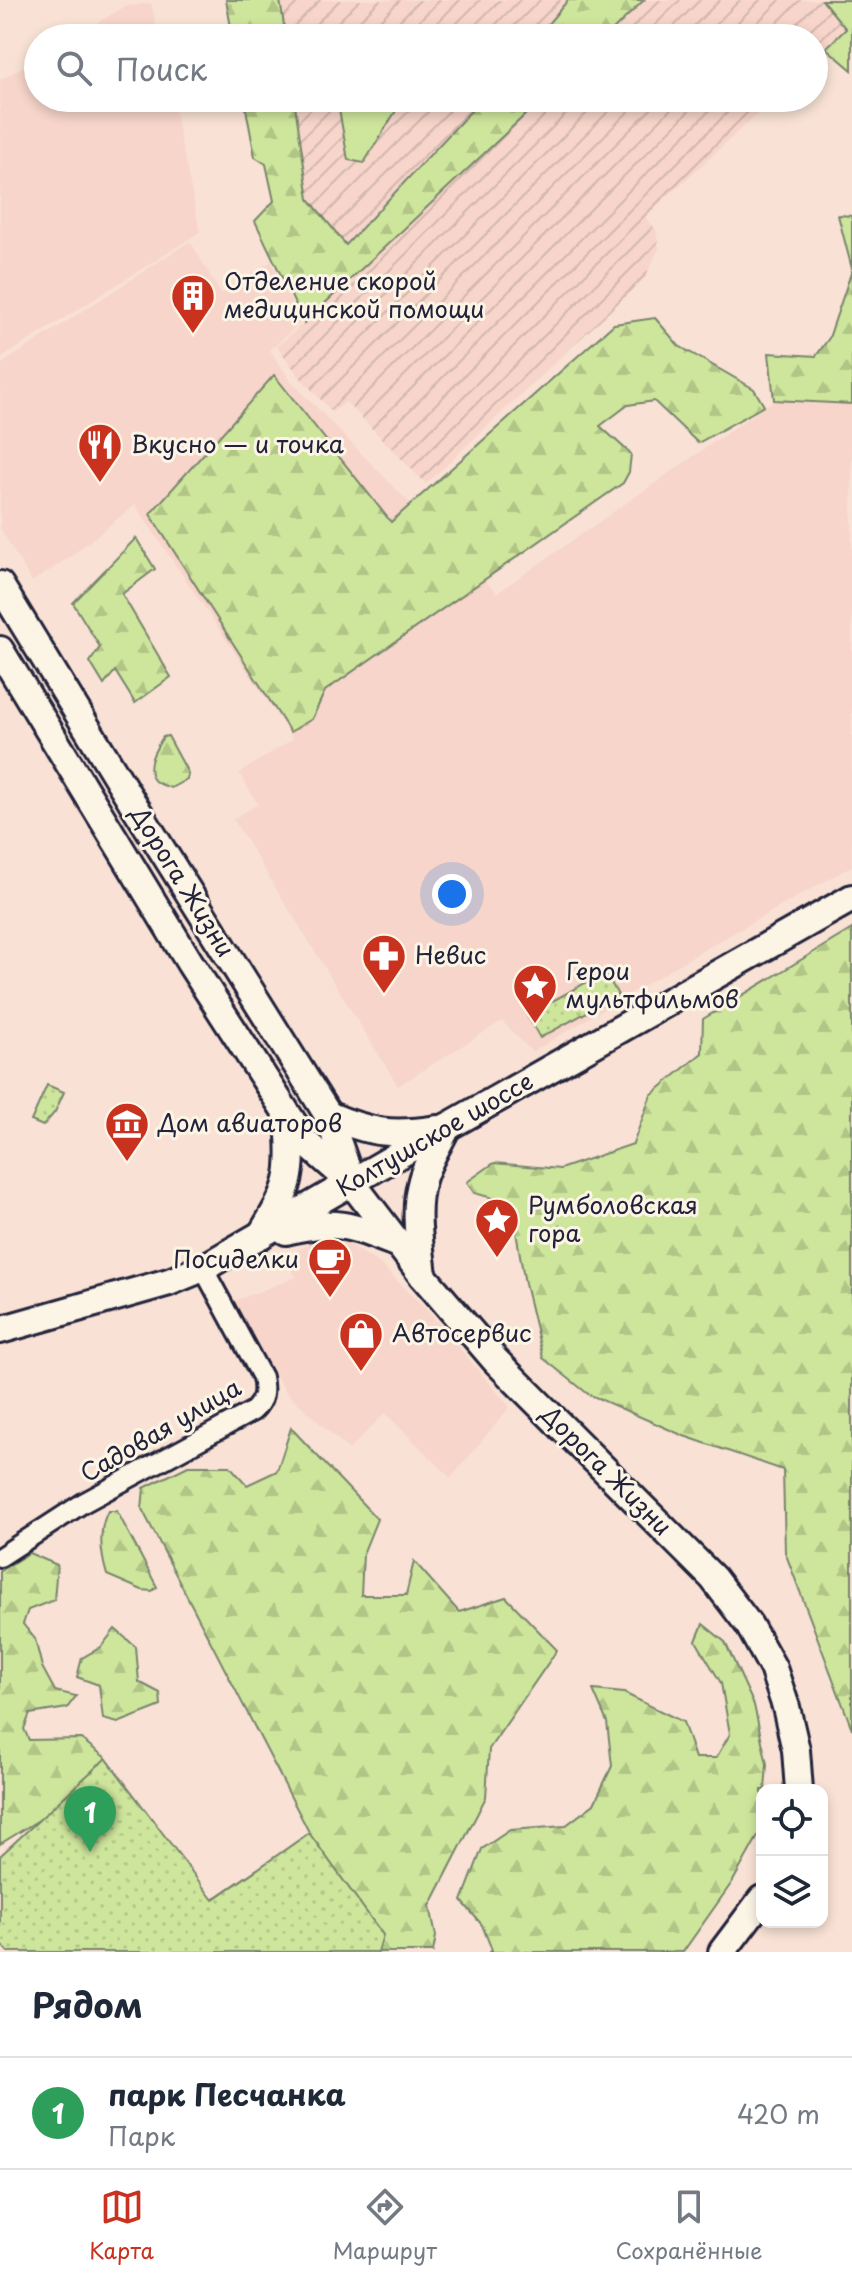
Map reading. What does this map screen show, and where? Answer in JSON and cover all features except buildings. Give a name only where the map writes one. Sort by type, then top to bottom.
[{"type":"main road","name":"Дорога Жизни","points":[[0,585],[328,1115],[352,1183]]},
{"type":"main road","name":"Дорога Жизни","points":[[0,650],[7,679],[306,1143],[352,1183],[423,1276],[496,1361],[713,1578],[749,1625],[773,1668],[786,1707],[796,1750],[799,1784]]},
{"type":"main road","name":"Колтушское шоссе","points":[[0,1330],[169,1282],[203,1268],[852,898]]},
{"type":"main road","points":[[328,1115],[355,1127],[385,1133],[411,1133],[447,1127]]},
{"type":"main road","points":[[259,1238],[282,1201],[289,1180],[292,1158],[289,1119]]},
{"type":"main road","points":[[423,1276],[418,1198],[422,1176],[447,1127]]},
{"type":"main road","points":[[259,1238],[309,1225],[334,1224],[356,1227],[399,1245]]},
{"type":"main road","points":[[722,1952],[756,1907]]},
{"type":"street","name":"Садовая улица","points":[[0,1557],[83,1503],[253,1411],[262,1402],[265,1390],[262,1377],[203,1268]]},
{"type":"shaded area","points":[[280,0],[822,0],[846,29],[828,46],[828,24],[284,24]]},
{"type":"shaded area","points":[[151,3],[156,24],[95,24],[124,7]]},
{"type":"shaded area","points":[[24,66],[24,112],[175,112],[200,232],[0,359],[0,80]]},
{"type":"shaded area","points":[[296,112],[760,112],[645,217],[656,230],[659,248],[645,278],[426,484],[346,402],[332,412],[277,346],[304,323],[345,246],[309,199]]},
{"type":"shaded area","points":[[190,241],[221,294],[271,261],[301,322],[270,350],[291,381],[497,593],[774,400],[852,404],[852,866],[532,1052],[502,1021],[398,1086],[233,819],[258,804],[239,773],[293,739],[135,505],[70,557],[32,582],[0,528],[0,365]]},
{"type":"shaded area","points":[[321,1240],[348,1244],[379,1263],[425,1308],[510,1407],[451,1478],[385,1413],[349,1450],[286,1392],[232,1302],[296,1277],[285,1259],[308,1244]]},
{"type":"green space","points":[[226,0],[280,0],[284,24],[230,24]]},
{"type":"green space","points":[[568,0],[644,0],[619,24],[548,24]]},
{"type":"green space","points":[[822,0],[852,0],[852,70],[828,50],[846,29]]},
{"type":"green space","points":[[247,112],[296,112],[309,199],[346,245],[470,112],[528,112],[304,323],[255,221],[274,201],[266,164],[255,157]]},
{"type":"green space","points":[[339,112],[395,112],[364,163],[348,160]]},
{"type":"green space","points":[[838,215],[852,216],[852,269]]},
{"type":"green space","points":[[852,270],[852,404],[774,400],[769,353],[816,356],[829,338]]},
{"type":"green space","points":[[655,318],[679,346],[754,389],[764,406],[698,443],[654,401],[628,405],[600,426],[631,454],[629,472],[623,483],[325,691],[312,719],[290,732],[150,514],[274,375],[391,522],[614,324]]},
{"type":"green space","points":[[136,538],[155,569],[122,594],[171,677],[135,703],[115,671],[104,685],[90,662],[100,647],[73,603]]},
{"type":"green space","points":[[168,736],[188,773],[187,779],[171,788],[154,781],[150,768],[157,746],[163,737]]},
{"type":"green space","points":[[852,929],[852,1729],[785,1552],[783,1470],[684,1436],[588,1394],[543,1358],[525,1284],[511,1203],[474,1193],[467,1182],[494,1163],[560,1169],[633,1144],[651,1095],[702,1053],[703,1019]]},
{"type":"green space","points":[[605,972],[618,995],[540,1038],[527,1015]]},
{"type":"green space","points":[[47,1085],[64,1092],[55,1112],[43,1126],[31,1121]]},
{"type":"green space","points":[[291,1428],[377,1519],[363,1554],[361,1595],[406,1595],[414,1561],[459,1612],[506,1597],[557,1650],[489,1749],[486,1797],[430,1906],[436,1936],[433,1952],[316,1952],[309,1832],[142,1509],[144,1488],[188,1466],[230,1466],[247,1485],[277,1471]]},
{"type":"green space","points":[[108,1511],[117,1511],[157,1587],[152,1591],[142,1590],[107,1575],[102,1543]]},
{"type":"green space","points":[[29,1553],[57,1565],[54,1600],[28,1610],[23,1624],[35,1639],[42,1667],[55,1691],[76,1696],[67,1708],[30,1714],[24,1729],[29,1740],[81,1739],[106,1758],[212,1900],[256,1870],[231,1952],[107,1952],[39,1820],[0,1844],[0,1571]]},
{"type":"green space","points":[[703,1624],[725,1642],[754,1705],[767,1764],[765,1784],[756,1784],[756,1840],[733,1881],[683,1952],[490,1952],[492,1950],[482,1925],[462,1901],[482,1849],[510,1830],[565,1826],[594,1804],[612,1766],[607,1722],[593,1690],[624,1693],[683,1722],[695,1758],[716,1758],[730,1734],[721,1683],[696,1641]]},
{"type":"green space","points":[[115,1629],[136,1647],[139,1682],[160,1693],[161,1706],[118,1723],[103,1719],[99,1685],[77,1677],[82,1658],[101,1647]]},
{"type":"green space","points":[[106,1758],[213,1900],[309,1833],[383,1935],[378,1952],[8,1952],[0,1943],[0,1856]]},
{"type":"place","name":"Отделение скорой медицинской помощи","points":[[193,335]]},
{"type":"place","name":"Вкусно — и точка","points":[[100,484]]},
{"type":"place","name":"Невис","points":[[384,995]]},
{"type":"place","name":"Герои мультфильмов","points":[[535,1025]]},
{"type":"place","name":"Дом авиаторов","points":[[127,1163]]},
{"type":"place","name":"Румболовская гора","points":[[497,1259]]},
{"type":"place","name":"Посиделки","points":[[330,1299]]},
{"type":"place","name":"Автосервис","points":[[361,1373]]},
{"type":"place","name":"парк Песчанка","points":[[90,1852]]}]
